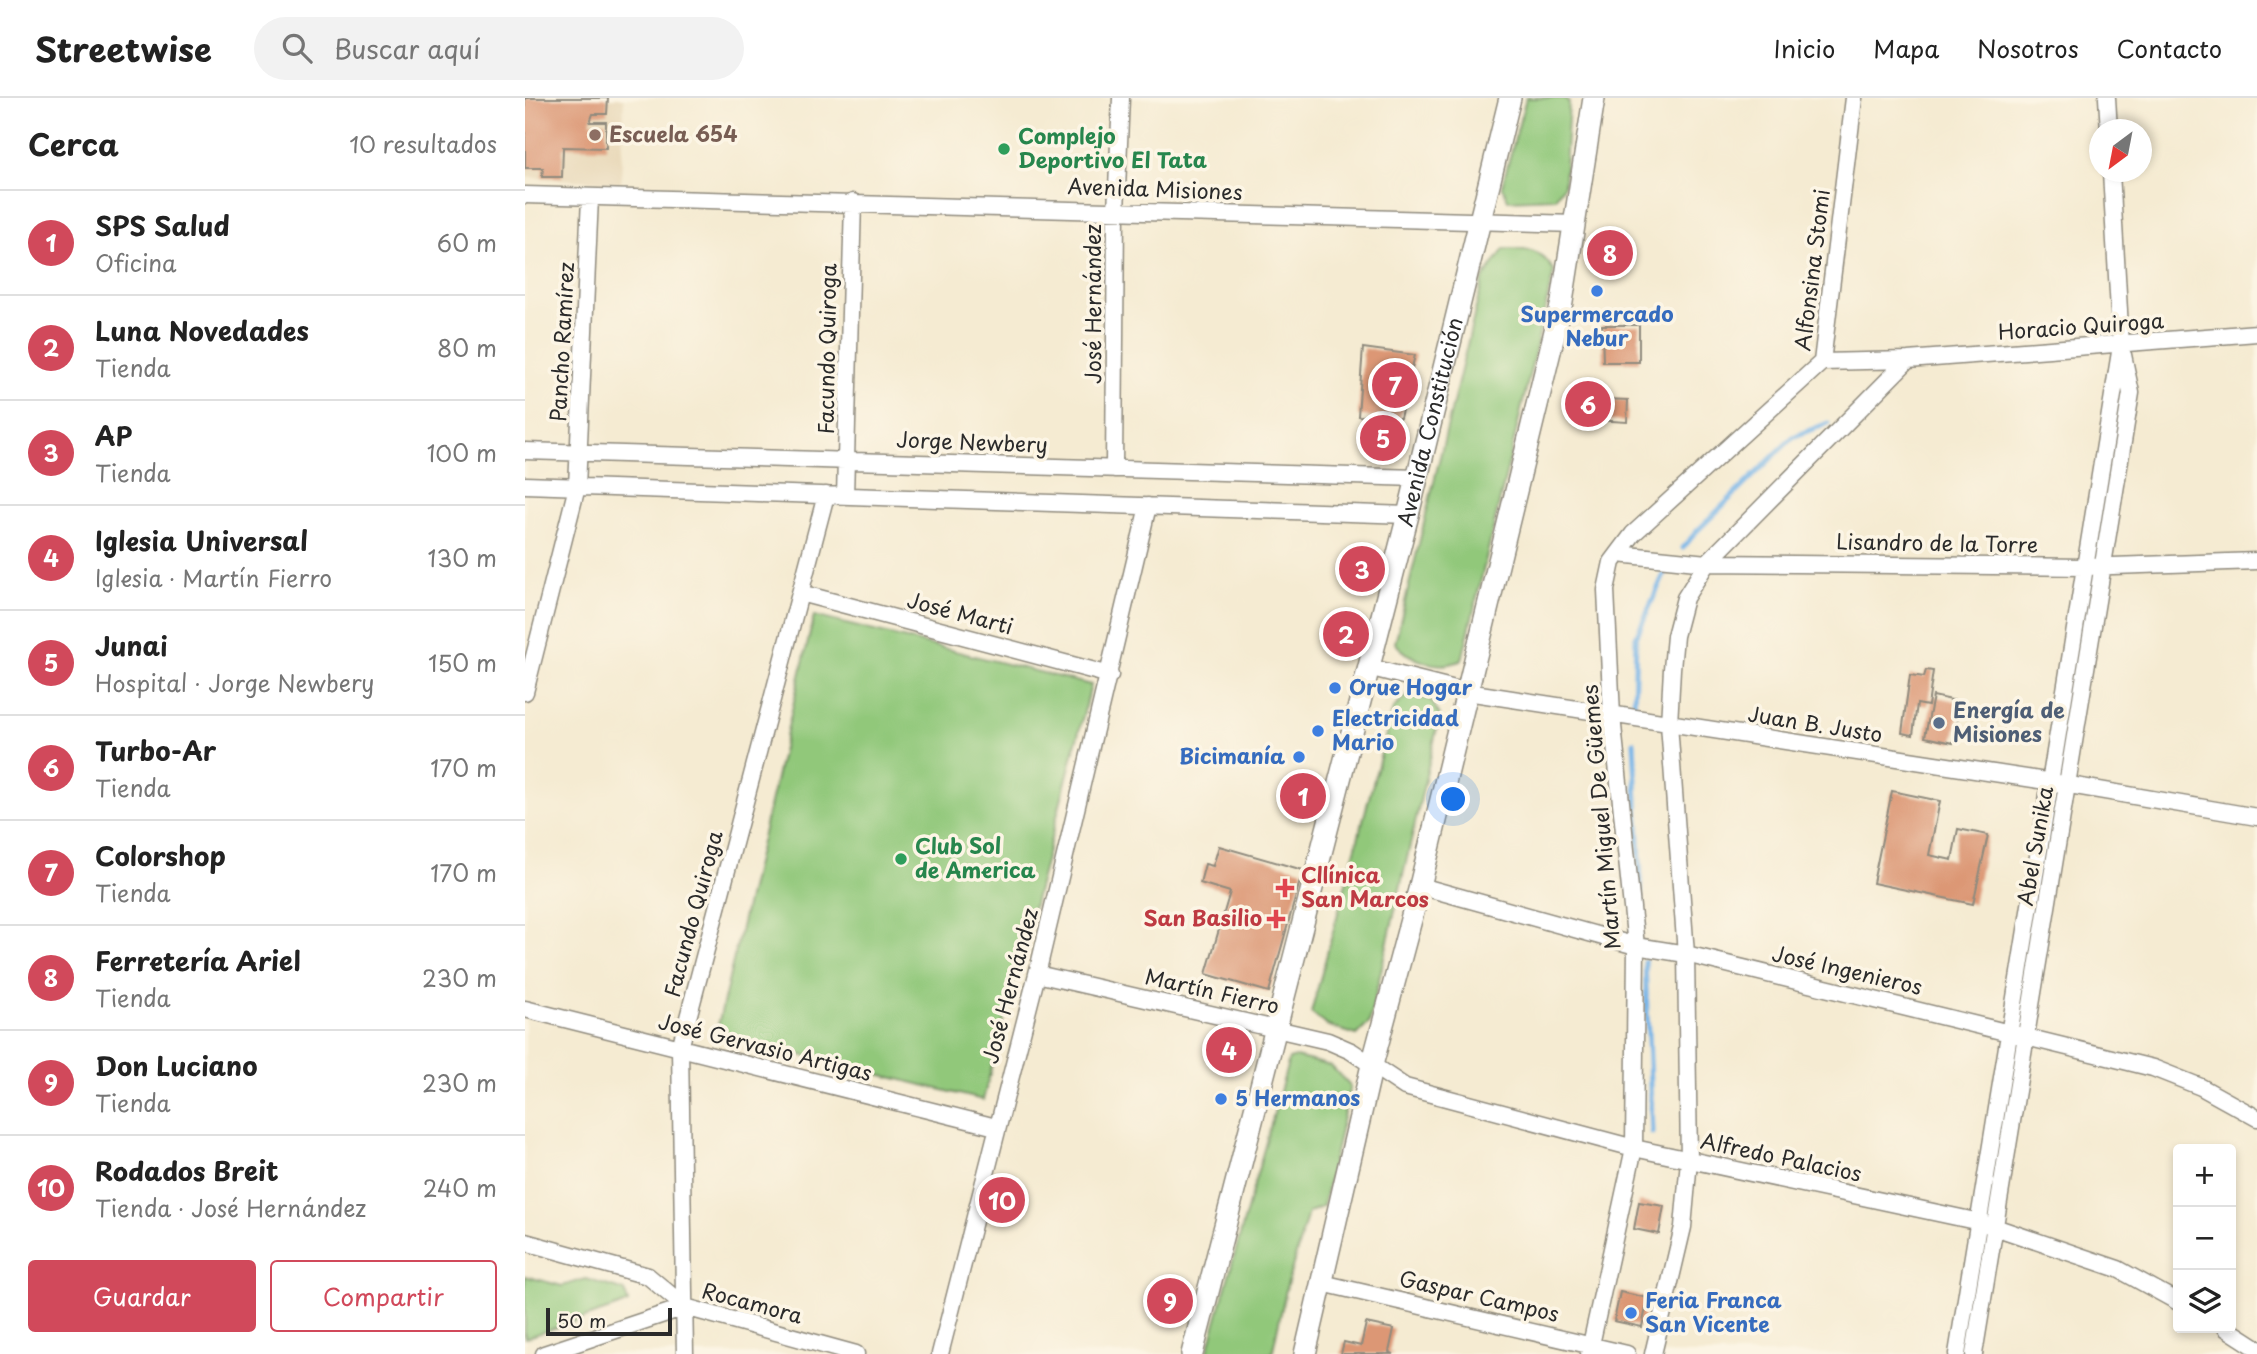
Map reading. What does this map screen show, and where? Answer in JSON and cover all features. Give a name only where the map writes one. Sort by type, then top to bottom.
[{"type":"main road","name":"Avenida Constitución","points":[[1192,1354],[1408,515],[1510,98]]},
{"type":"main road","points":[[1304,1354],[1372,1065],[1420,886],[1562,302],[1594,98]]},
{"type":"street","name":"José Hernández","points":[[1114,469],[1116,211],[1121,98]]},
{"type":"street","name":"Alfonsina Stomi","points":[[1854,98],[1822,362],[1908,360]]},
{"type":"street","points":[[2107,98],[2108,119]]},
{"type":"street","name":"Abel Sunika","points":[[1973,1354],[2008,1032],[2105,566],[2131,393],[2121,346],[2112,182]]},
{"type":"street","name":"Avenida Misiones","points":[[525,195],[1479,219],[1575,224]]},
{"type":"street","name":"Pancho Ramírez","points":[[525,692],[577,487],[590,198]]},
{"type":"street","name":"Facundo Quiroga","points":[[845,496],[853,202]]},
{"type":"street","name":"Horacio Quiroga","points":[[1908,360],[2121,346],[2257,333]]},
{"type":"street","name":"Abel Sunika","points":[[1957,1354],[1987,1225],[2025,1036],[2060,783],[2084,566],[2121,346]]},
{"type":"street","points":[[1653,1354],[1683,1227],[1689,1160],[1686,954],[1669,724],[1675,636],[1685,598],[1707,563],[1908,360]]},
{"type":"street","name":"Martín Miguel De Güemes","points":[[1590,1350],[1634,1148],[1636,946],[1612,716],[1606,590],[1612,562],[1633,534],[1822,362]]},
{"type":"street","name":"Jorge Newbery","points":[[525,451],[846,458],[1417,478]]},
{"type":"street","points":[[525,485],[1408,515]]},
{"type":"street","name":"Facundo Quiroga","points":[[685,1354],[680,1048],[826,495]]},
{"type":"street","name":"José Hernández","points":[[940,1354],[1037,974],[1148,506]]},
{"type":"street","name":"Lisandro de la Torre","points":[[1618,554],[1707,563],[2105,566],[2257,561]]},
{"type":"street","name":"José Marti","points":[[800,593],[1109,675]]},
{"type":"street","name":"Juan B. Justo","points":[[1368,667],[1467,692],[2060,783],[2257,817]]},
{"type":"street","name":"José Ingenieros","points":[[1420,886],[1636,946],[1686,954],[2153,1068],[2200,1087],[2257,1118]]},
{"type":"street","name":"Martín Fierro","points":[[1037,974],[1328,1041],[1352,1051],[1372,1065]]},
{"type":"street","name":"José Gervasio Artigas","points":[[525,1009],[996,1127]]},
{"type":"street","name":"Alfredo Palacios","points":[[1372,1065],[1405,1087],[1634,1148],[1987,1225],[2118,1269],[2173,1298]]},
{"type":"street","name":"Rocamora","points":[[525,1242],[648,1276],[685,1307],[856,1354]]},
{"type":"street","name":"Gaspar Campos","points":[[1322,1283],[1590,1350],[1627,1354]]},
{"type":"street","points":[[544,1354],[685,1307]]},
{"type":"street","points":[[2234,1333],[2257,1348]]},
{"type":"shaded area","points":[[525,98],[624,98],[621,183],[525,177]]},
{"type":"green space","points":[[1526,98],[1564,98],[1569,102],[1564,185],[1555,198],[1508,200],[1502,186]]},
{"type":"green space","points":[[1504,249],[1521,249],[1539,254],[1554,271],[1462,660],[1444,665],[1435,664],[1409,655],[1395,643],[1483,279]]},
{"type":"green space","name":"Club Sol de America","points":[[814,616],[1091,685],[983,1100],[716,1034]]},
{"type":"green space","points":[[1406,696],[1430,699],[1440,715],[1369,1023],[1357,1035],[1328,1026],[1311,1013],[1393,709]]},
{"type":"green space","points":[[1296,1057],[1331,1066],[1350,1086],[1323,1206],[1308,1213],[1287,1285],[1272,1354],[1207,1354],[1289,1059]]},
{"type":"green space","points":[[525,1276],[562,1286],[586,1279],[625,1291],[628,1303],[525,1338]]},
{"type":"building","points":[[525,98],[608,98],[607,114],[593,114],[590,122],[606,122],[606,148],[563,147],[562,177],[542,177],[543,168],[525,168]]},
{"type":"building","points":[[1602,325],[1639,325],[1639,362],[1603,362]]},
{"type":"building","points":[[1363,348],[1415,355],[1400,418],[1358,416]]},
{"type":"building","points":[[1580,398],[1628,400],[1627,422],[1579,419]]},
{"type":"building","points":[[1926,670],[1933,671],[1928,706],[1917,704],[1913,735],[1902,733],[1910,675],[1924,677]]},
{"type":"building","points":[[1933,696],[1961,702],[1953,743],[1925,737]]},
{"type":"building","points":[[1892,791],[1940,801],[1929,855],[1952,860],[1958,829],[1988,835],[1973,904],[1873,883]]},
{"type":"building","points":[[1219,846],[1303,870],[1269,992],[1206,974],[1230,892],[1200,883],[1205,864],[1213,866]]},
{"type":"building","points":[[1639,1202],[1664,1206],[1659,1234],[1634,1229]]},
{"type":"building","points":[[1620,1292],[1648,1298],[1642,1327],[1614,1321]]},
{"type":"building","points":[[1366,1323],[1394,1329],[1389,1352],[1394,1354],[1341,1354],[1344,1342],[1361,1346]]},
{"type":"waterway","points":[[1683,548],[1793,437],[1828,423]]},
{"type":"waterway","points":[[1634,708],[1636,637],[1665,572]]},
{"type":"waterway","points":[[1634,742],[1643,926]]},
{"type":"waterway","points":[[1645,961],[1652,1133]]},
{"type":"place","name":"Escuela 654","points":[[595,135]]},
{"type":"place","name":"Complejo Deportivo El Tata","points":[[1004,149]]},
{"type":"place","name":"Ferretería Ariel","points":[[1610,253]]},
{"type":"place","name":"Supermercado Nebur","points":[[1597,291]]},
{"type":"place","name":"Colorshop","points":[[1395,385]]},
{"type":"place","name":"Turbo-Ar","points":[[1588,404]]},
{"type":"place","name":"Junai","points":[[1383,438]]},
{"type":"place","name":"AP","points":[[1362,569]]},
{"type":"place","name":"Luna Novedades","points":[[1346,634]]},
{"type":"place","name":"Orue Hogar","points":[[1335,688]]},
{"type":"place","name":"Energía de Misiones","points":[[1939,723]]},
{"type":"place","name":"Electricidad Mario","points":[[1318,731]]},
{"type":"place","name":"Bicimanía","points":[[1299,757]]},
{"type":"place","name":"SPS Salud","points":[[1303,796]]},
{"type":"place","name":"Club Sol de America","points":[[901,859]]},
{"type":"place","name":"Cllínica San Marcos","points":[[1285,888]]},
{"type":"place","name":"San Basilio","points":[[1276,919]]},
{"type":"place","name":"Iglesia Universal","points":[[1229,1050]]},
{"type":"place","name":"5 Hermanos","points":[[1221,1099]]},
{"type":"place","name":"Rodados Breit","points":[[1002,1200]]},
{"type":"place","name":"Don Luciano","points":[[1170,1301]]},
{"type":"place","name":"Feria Franca San Vicente","points":[[1631,1313]]}]
